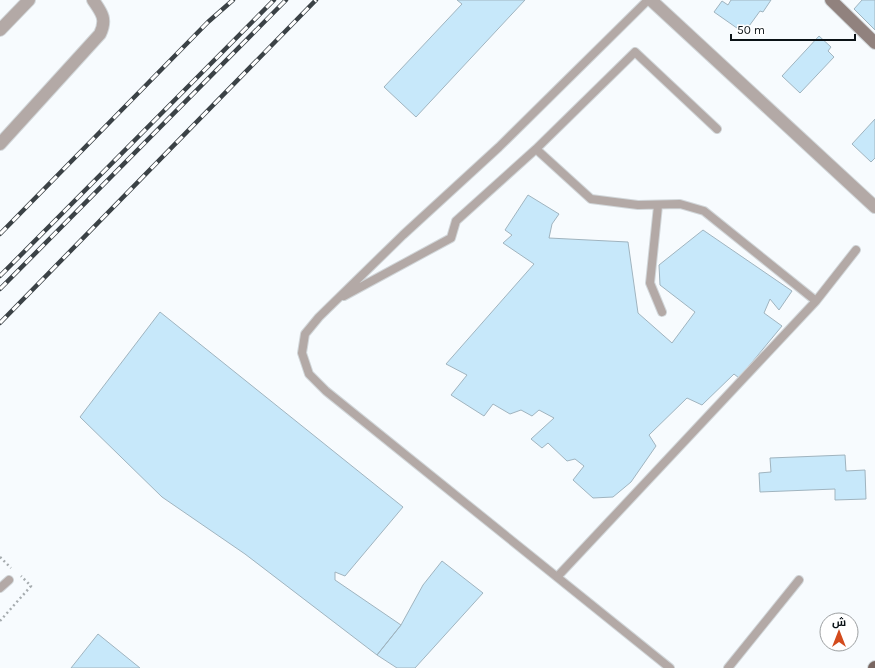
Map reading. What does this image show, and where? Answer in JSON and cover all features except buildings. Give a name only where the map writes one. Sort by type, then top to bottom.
[{"type":"main road","points":[[831,0],[875,43]]},
{"type":"street","points":[[0,30],[29,0]]},
{"type":"street","points":[[0,144],[100,34],[104,25],[103,16],[93,0]]},
{"type":"street","points":[[651,0],[875,207]]},
{"type":"lane","points":[[648,0],[493,152],[403,235],[335,301],[305,334],[302,353],[309,374],[326,391],[670,668]]},
{"type":"lane","points":[[335,301],[451,238],[456,221],[536,150],[635,52],[717,129]]},
{"type":"lane","points":[[536,150],[591,199],[638,205],[658,206],[680,204],[704,211],[816,301]]},
{"type":"lane","points":[[658,206],[650,283],[662,312]]},
{"type":"lane","points":[[557,577],[816,301],[856,250]]},
{"type":"lane","points":[[0,588],[9,580]]},
{"type":"lane","points":[[728,668],[799,580]]},
{"type":"path","points":[[0,621],[8,613]]},
{"type":"railway","points":[[0,234],[208,22],[233,0]]},
{"type":"railway","points":[[0,276],[274,0]]},
{"type":"railway","points":[[0,289],[286,0]]},
{"type":"railway","points":[[0,323],[316,0]]}]
